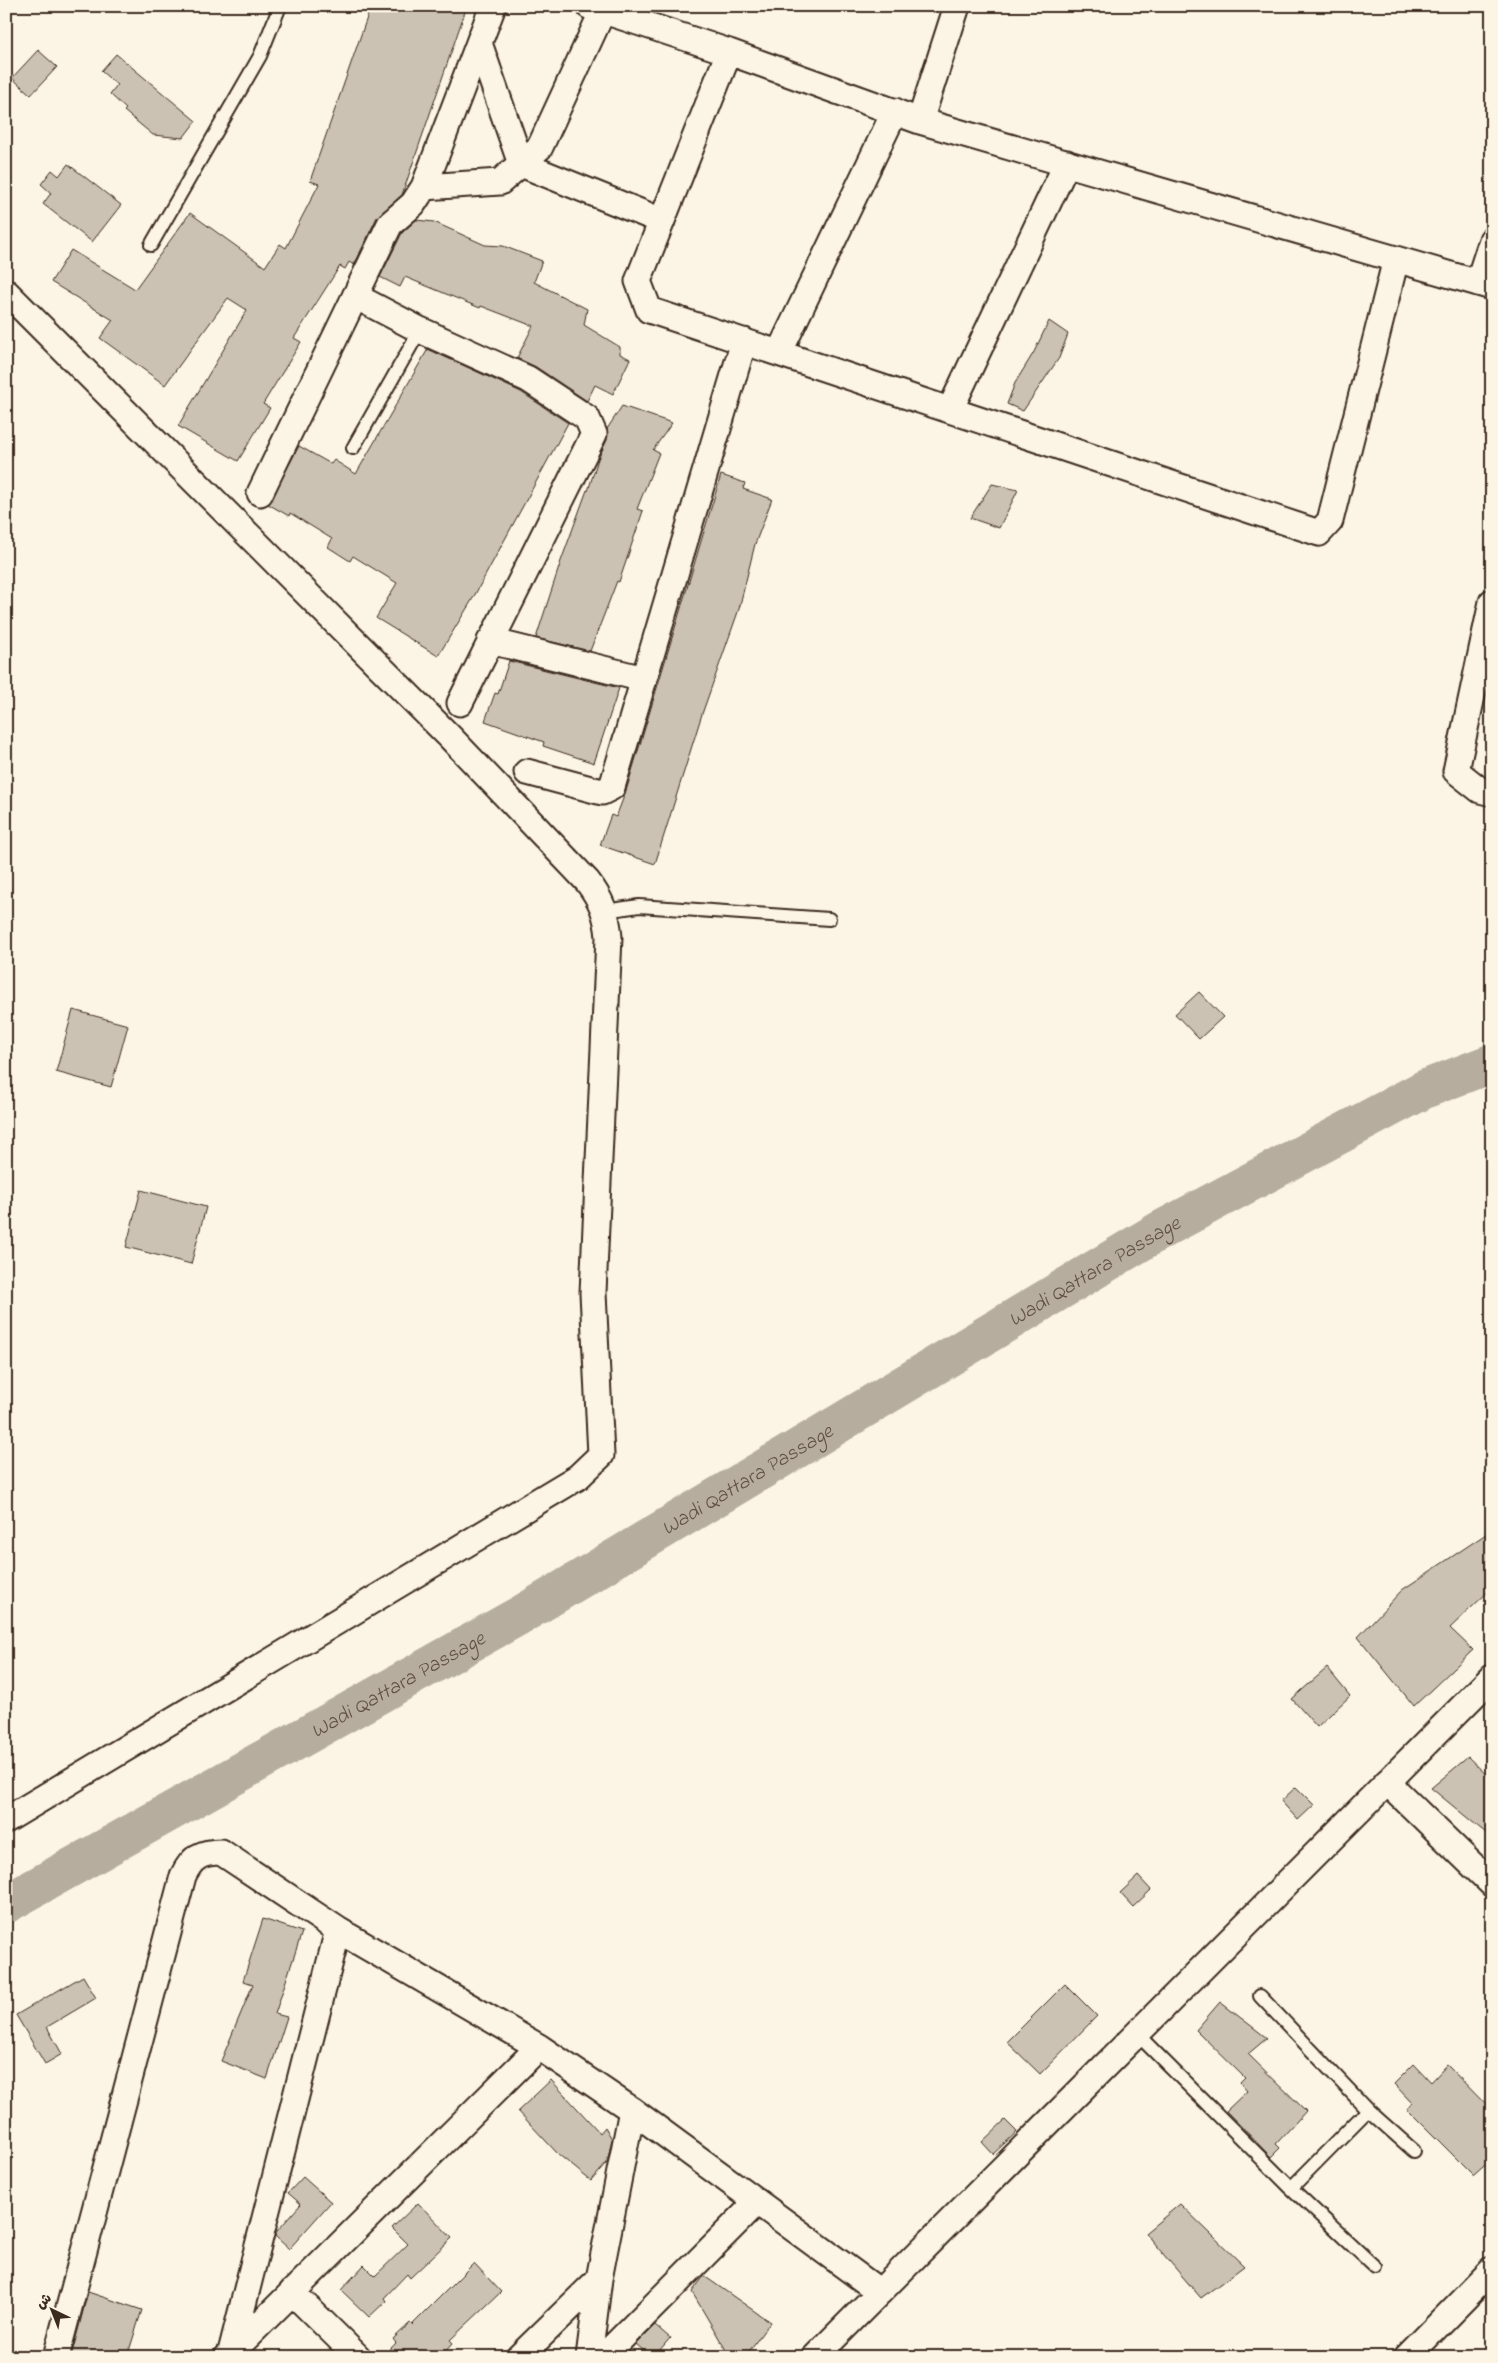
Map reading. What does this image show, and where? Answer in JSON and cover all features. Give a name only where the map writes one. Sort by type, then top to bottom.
[{"type":"street","points":[[260,493],[390,224],[413,204],[424,187],[493,6]]},
{"type":"street","points":[[920,120],[958,6]]},
{"type":"street","points":[[424,187],[500,182],[540,147],[599,8],[920,120],[1485,285],[1492,240]]},
{"type":"street","points":[[479,44],[521,164],[662,220]]},
{"type":"street","points":[[729,52],[638,281],[649,310],[1319,534],[1330,521],[1396,259]]},
{"type":"street","points":[[779,353],[895,112]]},
{"type":"street","points":[[950,410],[1067,163]]},
{"type":"street","points":[[6,292],[450,737],[587,881],[600,898],[606,911],[609,937],[593,1294],[601,1456],[578,1477],[6,1820]]},
{"type":"street","points":[[355,296],[420,330],[528,379],[587,418],[594,434],[460,703]]},
{"type":"street","points":[[527,772],[602,792],[612,787],[744,341]]},
{"type":"street","points":[[1492,602],[1481,707],[1456,771],[1480,790],[1492,793]]},
{"type":"street","points":[[490,641],[644,679]]},
{"type":"street","points":[[815,2357],[1492,1677]]},
{"type":"street","points":[[1387,1782],[1492,1884]]},
{"type":"street","points":[[56,2357],[183,1876],[189,1864],[198,1855],[208,1852],[221,1852],[338,1930],[540,2047],[632,2110],[880,2292]]},
{"type":"street","points":[[228,2355],[338,1930]]},
{"type":"street","points":[[228,2355],[540,2047]]},
{"type":"street","points":[[589,2357],[599,2280],[632,2110]]},
{"type":"street","points":[[603,2357],[757,2202]]},
{"type":"street","points":[[1407,2357],[1492,2270]]},
{"type":"street","points":[[519,2357],[599,2280]]},
{"type":"street","points":[[292,2292],[358,2357]]},
{"type":"lane","points":[[152,245],[260,56],[280,6]]},
{"type":"lane","points":[[353,448],[420,330]]},
{"type":"lane","points":[[606,911],[639,906],[828,919]]},
{"type":"lane","points":[[1260,1996],[1368,2110],[1414,2151]]},
{"type":"lane","points":[[1137,2034],[1291,2188],[1375,2267]]},
{"type":"lane","points":[[1291,2188],[1368,2110]]},
{"type":"building","points":[[371,6],[467,6],[402,195],[377,217],[354,265],[349,262],[345,269],[340,266],[294,338],[301,342],[263,404],[270,408],[238,461],[178,426],[247,310],[228,298],[165,385],[100,338],[113,320],[51,282],[71,250],[135,289],[190,213],[265,267],[280,244],[286,248],[319,184],[310,181]]},
{"type":"building","points":[[38,50],[57,67],[31,95],[12,78]]},
{"type":"building","points":[[116,54],[196,121],[183,138],[153,135],[124,111],[126,109],[110,94],[117,85],[101,71]]},
{"type":"building","points":[[68,164],[121,205],[92,242],[43,204],[51,193],[41,184],[52,170],[59,176]]},
{"type":"building","points":[[416,220],[434,222],[485,245],[503,246],[542,261],[534,282],[587,309],[584,325],[620,347],[620,354],[630,359],[613,394],[595,385],[587,401],[536,367],[517,358],[533,326],[481,306],[480,308],[405,277],[400,287],[380,277],[402,233]]},
{"type":"building","points":[[1049,321],[1068,334],[1059,358],[1023,411],[1007,404],[1015,383],[1034,352]]},
{"type":"building","points":[[428,349],[521,392],[568,423],[472,600],[438,656],[376,618],[397,583],[353,556],[350,561],[328,547],[332,539],[290,513],[289,516],[268,504],[299,446],[331,464],[334,460],[356,474]]},
{"type":"building","points":[[622,406],[672,423],[653,450],[659,453],[637,509],[643,511],[619,582],[617,581],[590,651],[536,638],[561,561],[588,491],[598,459],[607,440],[607,429]]},
{"type":"building","points":[[721,475],[745,483],[743,489],[772,499],[755,544],[739,609],[702,714],[655,864],[600,845],[611,815],[616,817],[626,791]]},
{"type":"building","points":[[992,484],[1018,490],[999,528],[970,518]]},
{"type":"building","points":[[509,661],[619,688],[594,763],[543,746],[544,742],[485,721],[495,693],[498,694]]},
{"type":"building","points":[[1199,992],[1223,1017],[1199,1039],[1175,1014]]},
{"type":"building","points":[[73,1010],[128,1025],[111,1087],[56,1072]]},
{"type":"building","points":[[141,1190],[206,1207],[191,1264],[126,1247]]},
{"type":"building","points":[[1492,1530],[1492,1588],[1450,1628],[1473,1650],[1414,1706],[1358,1637],[1402,1590]]},
{"type":"building","points":[[1327,1668],[1350,1696],[1317,1727],[1292,1699]]},
{"type":"building","points":[[1468,1757],[1492,1780],[1492,1838],[1431,1788]]},
{"type":"building","points":[[1296,1787],[1314,1805],[1298,1820],[1281,1801]]},
{"type":"building","points":[[1138,1876],[1151,1890],[1133,1907],[1120,1893]]},
{"type":"building","points":[[263,1919],[302,1932],[275,2014],[287,2017],[267,2079],[221,2061],[253,1984],[243,1981]]},
{"type":"building","points":[[83,1976],[96,1998],[47,2027],[62,2054],[45,2064],[16,2015]]},
{"type":"building","points":[[1065,1984],[1097,2016],[1040,2074],[1007,2042]]},
{"type":"building","points":[[1220,2002],[1267,2038],[1248,2054],[1306,2111],[1276,2144],[1280,2148],[1271,2157],[1226,2111],[1247,2091],[1240,2083],[1245,2078],[1196,2030]]},
{"type":"building","points":[[1414,2064],[1431,2082],[1447,2065],[1492,2111],[1492,2160],[1474,2176],[1407,2109],[1412,2103],[1394,2084]]},
{"type":"building","points":[[551,2080],[600,2133],[605,2127],[612,2139],[607,2163],[591,2181],[558,2154],[518,2111]]},
{"type":"building","points":[[1005,2120],[1017,2132],[993,2154],[982,2142]]},
{"type":"building","points":[[303,2177],[331,2202],[289,2249],[275,2236],[277,2231],[301,2204],[288,2193]]},
{"type":"building","points":[[418,2203],[452,2238],[410,2278],[407,2274],[384,2298],[386,2301],[369,2317],[341,2290],[364,2265],[375,2276],[408,2244],[392,2228]]},
{"type":"building","points":[[1180,2204],[1244,2266],[1201,2298],[1145,2233]]},
{"type":"building","points":[[474,2263],[501,2292],[450,2340],[453,2343],[440,2357],[399,2357],[390,2349],[396,2343],[393,2339],[410,2323],[412,2325]]},
{"type":"building","points":[[704,2276],[770,2322],[745,2357],[730,2357],[692,2292]]},
{"type":"building","points":[[88,2292],[142,2310],[127,2357],[71,2357]]},
{"type":"building","points":[[655,2325],[670,2338],[654,2357],[651,2357],[636,2344]]},
{"type":"waterway","name":"Wadi Qattara Passage","points":[[6,1904],[524,1613],[1159,1231],[1425,1089],[1492,1063]]}]
